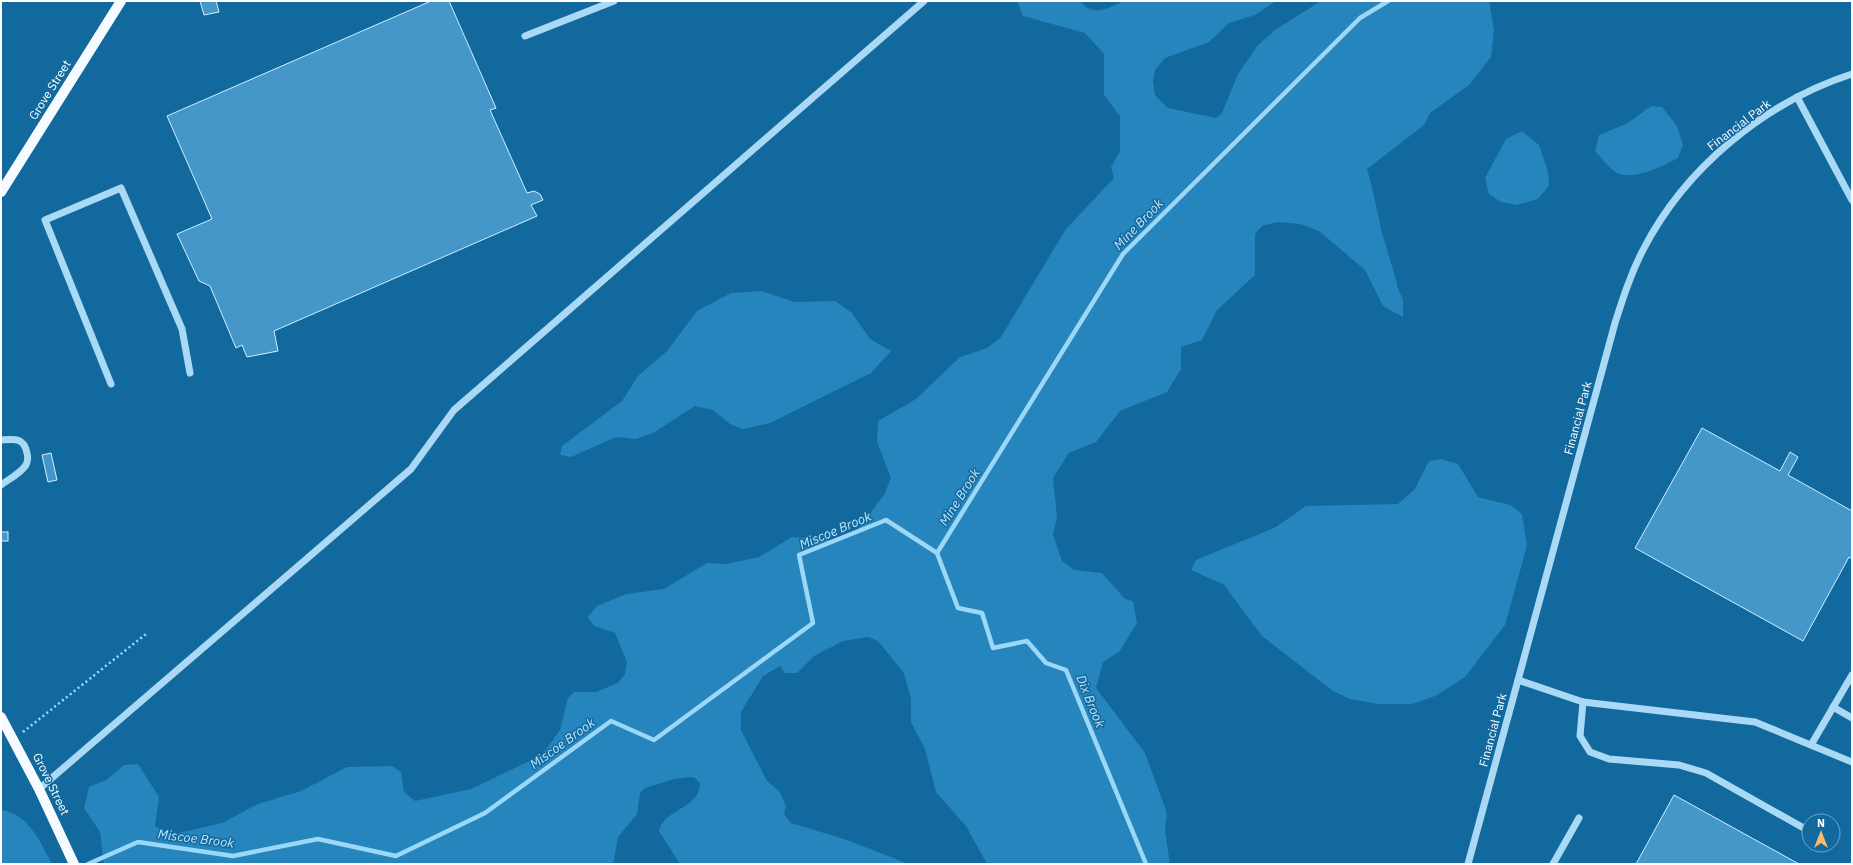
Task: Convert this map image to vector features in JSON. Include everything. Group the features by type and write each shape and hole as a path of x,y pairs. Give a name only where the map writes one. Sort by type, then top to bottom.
{"main road":[{"name":"Grove Street","path":"1,192 121,1"},
{"name":"Grove Street","path":"1,718 40,789 74,864"}],"lane":[{"path":"525,36 614,1"},
{"path":"40,789 411,469 454,410 924,1"},
{"name":"Financial Park","path":"1468,864 1615,323 1635,267 1656,226 1685,187 1701,169 1720,152 1756,123 1797,97 1852,74"},
{"path":"1797,97 1852,200"},
{"path":"111,384 45,220 121,188 182,330 190,373"},
{"path":"1,440 16,438 21,440 25,446 28,459 26,465 17,474 1,485"},
{"path":"1811,745 1852,675"},
{"path":"1518,680 1583,702 1755,722 1852,762"},
{"path":"1583,702 1580,736 1590,752 1610,759 1679,765 1706,773 1801,826"},
{"path":"1833,707 1852,718"},
{"path":"1554,864 1579,818"}],"path":[{"path":"14,740 146,634"}],"shaded area":[{"path":"1017,1 1080,1 1090,9 1101,10 1124,1 1276,1 1255,15 1229,23 1209,42 1165,58 1155,70 1153,81 1155,95 1168,108 1216,118 1222,113 1238,74 1258,45 1275,30 1321,1 1489,1 1494,30 1491,57 1469,85 1430,113 1424,125 1367,169 1382,233 1397,286 1403,300 1403,317 1383,306 1365,270 1319,231 1300,224 1277,222 1262,226 1255,234 1255,275 1217,310 1202,340 1181,347 1181,369 1167,392 1120,411 1096,442 1069,453 1053,478 1057,517 1053,534 1062,561 1074,570 1102,573 1125,599 1133,601 1137,623 1119,652 1103,662 1096,688 1145,753 1167,813 1165,831 1170,864 987,864 966,826 936,792 925,749 911,722 911,699 904,673 878,641 868,637 843,641 814,656 797,673 785,673 780,666 763,676 741,712 741,730 767,781 780,792 786,806 784,814 791,823 844,839 909,864 680,864 659,831 667,818 688,804 698,792 700,783 695,778 691,777 674,779 645,788 640,793 637,814 618,837 613,864 104,864 100,832 84,808 89,787 106,780 124,765 138,764 159,797 155,826 170,835 222,823 258,804 301,791 347,767 392,766 401,772 404,792 415,801 471,789 542,755 560,730 568,698 574,692 596,692 618,683 625,674 627,662 615,633 594,626 588,617 597,606 626,594 664,589 707,563 727,564 759,557 792,537 834,540 858,529 884,495 891,478 877,442 878,421 916,399 960,357 987,348 1001,337 1066,229 1114,178 1111,167 1120,151 1120,116 1104,95 1104,54 1085,33 1023,16"},
{"path":"1651,106 1662,107 1677,126 1683,145 1678,158 1655,169 1637,174 1621,174 1614,171 1595,151 1599,135 1628,123"},
{"path":"1522,131 1539,145 1548,172 1549,186 1538,199 1517,205 1501,202 1489,194 1485,178 1506,139"},
{"path":"761,291 795,302 835,301 852,313 870,339 891,351 871,373 770,423 743,429 730,424 713,410 695,406 653,433 636,439 616,437 571,457 560,455 562,446 622,401 638,376 667,351 697,311 731,293"},
{"path":"1441,459 1458,464 1478,497 1510,505 1522,514 1527,546 1505,625 1465,677 1435,696 1412,704 1379,704 1350,699 1333,691 1262,636 1224,585 1191,570 1196,560 1276,527 1306,506 1398,504 1415,489 1429,461"},
{"path":"1,810 10,812 26,823 38,838 52,864 1,864"}],"building":[{"path":"200,1 216,1 219,12 204,15"},
{"path":"431,1 449,1 496,108 490,110 527,193 534,191 540,194 543,200 531,205 537,216 274,331 278,351 247,357 242,345 236,348 210,286 199,281 177,234 212,219 167,116"},
{"path":"1702,428 1780,471 1790,452 1798,457 1788,475 1852,511 1852,559 1849,557 1803,641 1635,548"},
{"path":"51,453 57,480 48,482 42,455"},
{"path":"1,532 8,532 8,541 1,541"},
{"path":"1674,795 1799,864 1636,864"}],"waterway":[{"name":"Mine Brook","path":"937,553 1123,254 1360,18 1388,1"},
{"name":"Miscoe Brook","path":"88,864 138,842 233,856 318,839 396,856 485,813 611,721 654,740 813,623 799,555 886,520 937,553"},
{"name":"Dix Brook","path":"937,553 958,608 982,613 993,648 1027,641 1046,663 1066,670 1146,864"}]}
